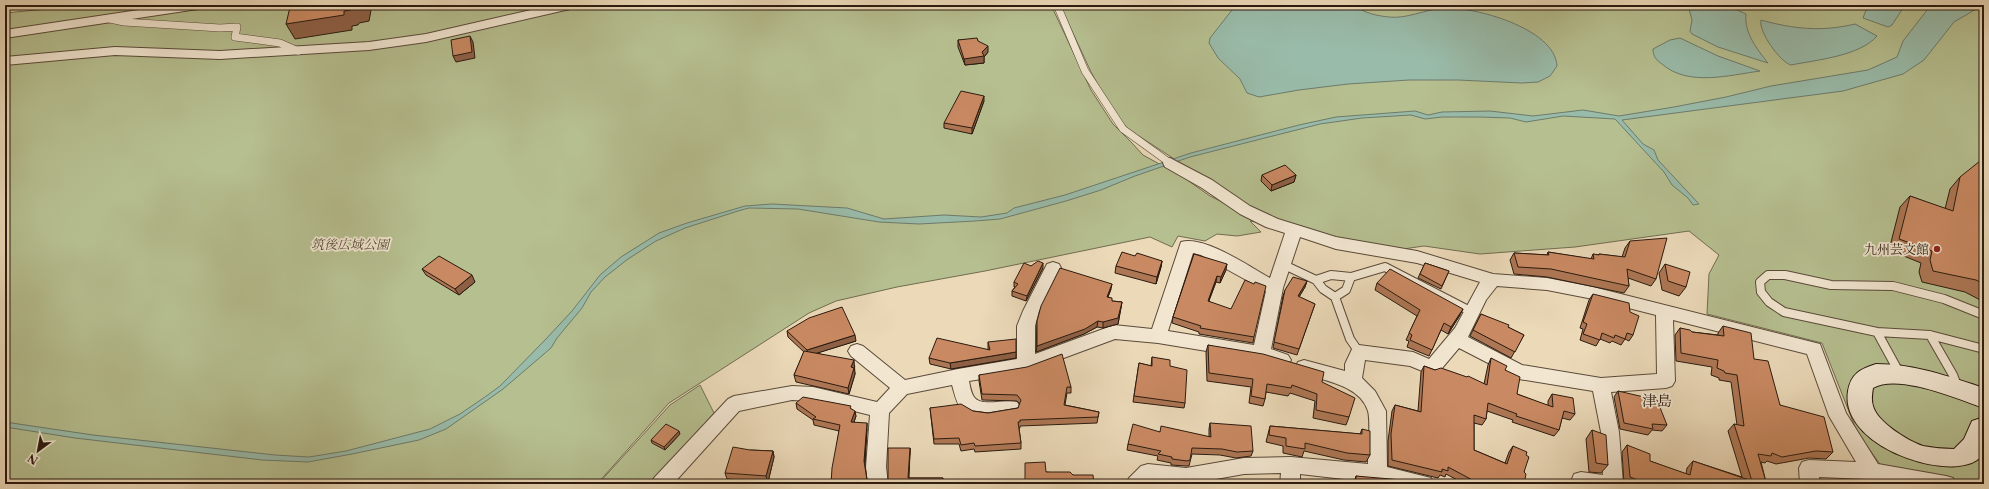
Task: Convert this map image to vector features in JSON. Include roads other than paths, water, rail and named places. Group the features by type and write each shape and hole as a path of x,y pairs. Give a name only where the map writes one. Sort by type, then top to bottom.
{"street":[{"path":"5,34 198,5"},
{"path":"5,61 115,51 220,55 369,46 426,38 570,5"},
{"path":"1170,163 1207,184 1245,210 1272,223 1336,243 1417,257 1493,280 1547,284 1585,291 1814,349 1838,416 1877,477"},
{"path":"1261,353 1275,288 1294,230"},
{"path":"1158,336 1187,246 1205,250 1275,288"},
{"path":"1026,365 1026,326 1031,311 1053,268"},
{"path":"1353,382 1354,364 1359,352 1413,359 1432,368 1457,339 1481,295 1493,280"},
{"path":"1457,339 1519,372 1601,385 1666,381 1664,312"},
{"path":"878,484 876,467 880,410 902,388 958,376 1026,365 1114,332 1158,336 1261,353 1353,382 1369,396 1377,411 1377,473"},
{"path":"857,351 902,388"},
{"path":"1984,398 1958,388 1930,380 1900,374 1876,374 1862,382 1858,398 1863,414 1877,431 1907,451 1937,460 1958,460 1973,448 1981,429 1984,428"},
{"path":"958,376 966,402 980,410 1011,407"},
{"path":"1601,385 1610,432 1613,484"},
{"path":"661,484 734,404 792,393 813,394 880,410"},
{"path":"1290,465 1290,484"},
{"path":"1136,484 1148,472 1186,476 1244,466 1290,465 1377,473 1424,484"},
{"path":"1810,484 1809,468 1946,484"},
{"path":"1580,484 1581,480 1606,484"}],"lane":[{"path":"1057,5 1085,71 1123,129 1170,163"},
{"path":"109,19 124,22 220,28 237,27 235,37 280,43 298,50"},
{"path":"1282,264 1316,280 1323,289 1335,297 1350,339 1359,352"},
{"path":"1316,280 1331,275 1351,277 1385,267 1472,312"},
{"path":"1984,315 1918,291 1893,286 1831,285 1779,275 1768,275 1760,282 1760,292 1769,302 1784,312 1878,332 1930,335 1984,349"},
{"path":"1335,297 1346,290 1351,277"},
{"path":"1878,332 1900,374"},
{"path":"1930,335 1953,375 1958,388"}],"place":[{"name":"九州芸文館","path":"1937,249"}],"district":[{"name":"津島","path":"1657,401"}],"park label":[{"name":"筑後広域公園","path":"350,244"}]}
